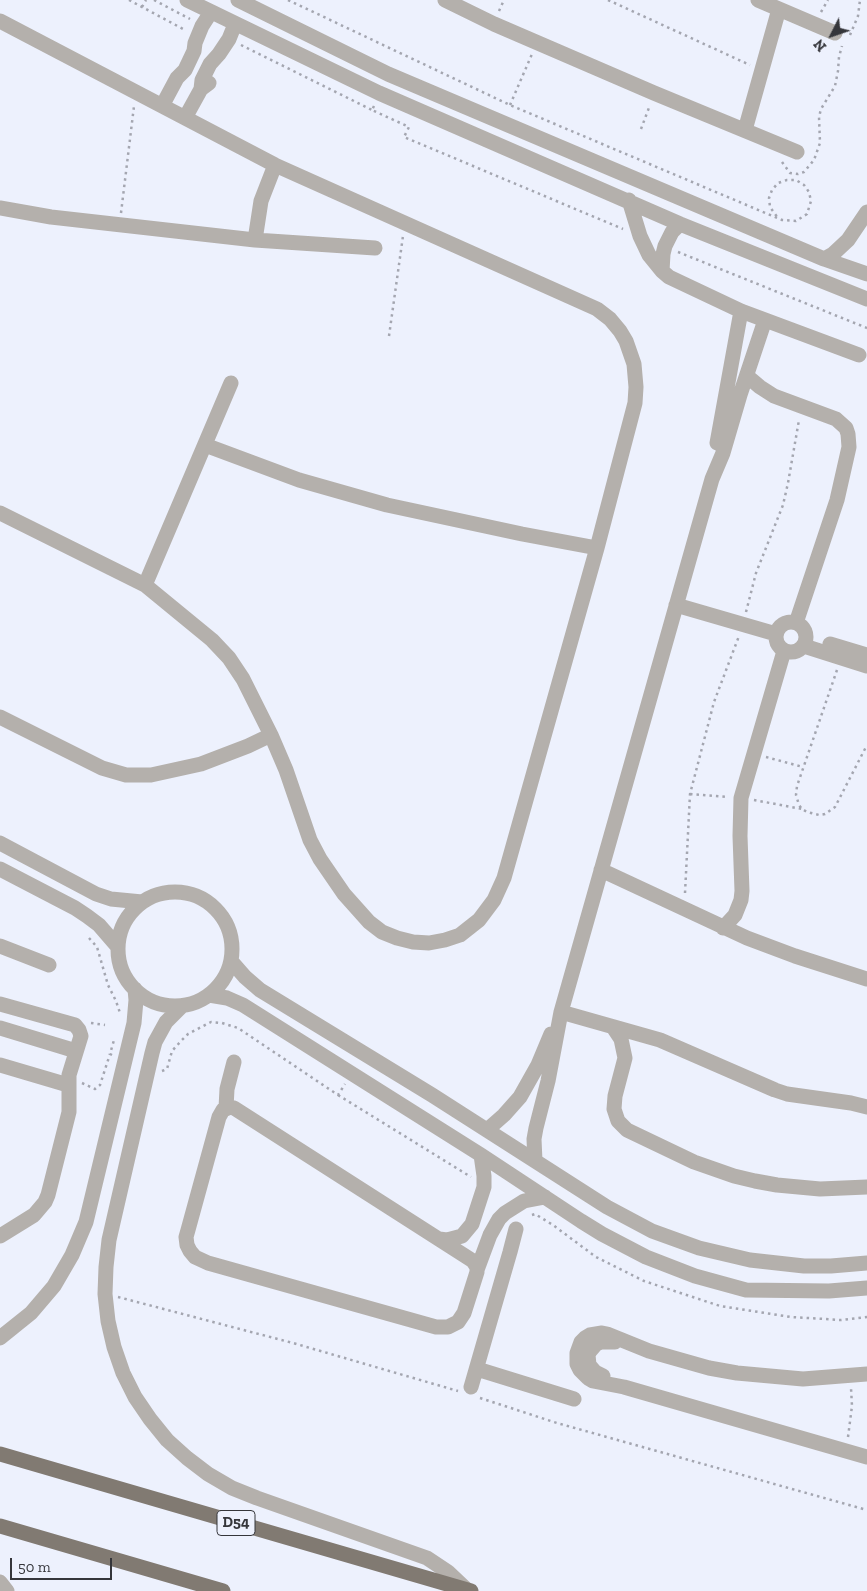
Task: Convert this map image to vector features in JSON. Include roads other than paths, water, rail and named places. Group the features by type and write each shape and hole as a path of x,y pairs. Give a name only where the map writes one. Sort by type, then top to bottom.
{"main road":[{"name":"D54","path":"0,1454 469,1590"},
{"path":"0,1526 223,1591"}],"street":[{"path":"187,0 379,93 680,224 867,299"},
{"path":"238,0 388,74 824,259 867,274"},
{"path":"445,0 654,93 797,152"},
{"path":"758,0 842,39"},
{"path":"745,130 779,9"},
{"path":"162,106 177,78 178,63 199,35 211,12"},
{"path":"0,21 274,165 597,309 610,319 620,332 631,352 636,375 635,403 597,548 500,889 483,915 470,928 460,935 445,940 429,943 397,938 382,932 358,911 332,877 310,840 286,770 243,679 229,658 212,640 145,586 0,513"},
{"path":"185,118 201,90 214,74 220,54 235,24"},
{"path":"255,240 261,201 274,165"},
{"path":"628,200 640,236 649,255 669,277 741,311 859,356"},
{"path":"0,208 51,217 255,240 375,248"},
{"path":"824,259 833,254 848,240 867,212"},
{"path":"662,271 665,246 672,232 680,224"},
{"path":"712,479 715,452 741,311"},
{"path":"535,1161 535,1134 561,1012 712,479 723,453 765,320"},
{"path":"747,376 766,392 836,419 842,423 848,434 849,441 832,518 796,623"},
{"path":"145,586 232,383"},
{"path":"205,445 299,480 387,505 597,548"},
{"path":"676,604 776,634"},
{"path":"791,622 796,623 803,628 805,641 800,650 795,652 784,651 777,644 776,634 781,625 791,622"},
{"path":"805,641 867,655"},
{"path":"805,641 841,658 867,666"},
{"path":"723,928 735,915 742,900 740,808 784,651"},
{"path":"0,717 102,768 126,775 151,775 200,764 271,735"},
{"path":"0,844 96,894 126,902 142,902"},
{"path":"0,869 88,916 99,925 118,947"},
{"path":"601,870 723,928 770,948 867,978"},
{"path":"177,891 201,898 212,904 220,914 227,924 233,949 231,961 223,980 209,995 201,1000 182,1006 172,1006 156,1003 143,996 128,980 122,970 118,947 122,926 127,917 142,902 164,892 177,891"},
{"path":"0,946 49,965"},
{"path":"231,961 244,977 260,990 432,1095 629,1220 699,1248 750,1260 777,1264 831,1266 867,1263"},
{"path":"0,1338 31,1313 54,1286 72,1255 86,1222 134,1023 135,989"},
{"path":"209,995 227,998 244,1005 481,1155 595,1230 624,1246 670,1267 720,1284 746,1290 829,1291 867,1288"},
{"path":"0,1004 75,1025 81,1036 71,1066 68,1086 68,1112 48,1195 45,1202 34,1215 0,1236"},
{"path":"182,1006 160,1032 152,1052 109,1240 105,1294 108,1321 114,1347 127,1381 135,1397 167,1440 208,1474 232,1488 257,1498 427,1558 448,1572 469,1590"},
{"path":"561,1012 613,1028 645,1035 787,1094 867,1106"},
{"path":"486,1130 504,1115 520,1096 538,1064 561,1012"},
{"path":"0,1028 76,1051"},
{"path":"613,1028 621,1038 625,1058 615,1096 614,1109 618,1121 627,1130 694,1162 756,1182 820,1189 867,1187"},
{"path":"226,1108 227,1089 234,1062"},
{"path":"0,1065 68,1086"},
{"path":"477,1270 476,1265 471,1260 440,1239 234,1108 226,1108 220,1113 186,1237 190,1252 201,1261 442,1328 454,1325 462,1318 477,1270 494,1227 505,1213 524,1202 545,1197"},
{"path":"440,1239 447,1240 462,1236 472,1224 484,1187 481,1155"},
{"path":"469,1392 516,1229"},
{"path":"462,1236 474,1247 486,1247 510,1252"},
{"path":"867,1374 803,1379 737,1373 679,1360 624,1342 607,1334 596,1333 581,1342 576,1359 580,1370 593,1380 624,1387 867,1457"},
{"path":"477,1369 574,1398"},
{"path":"0,1582 8,1591"}]}
